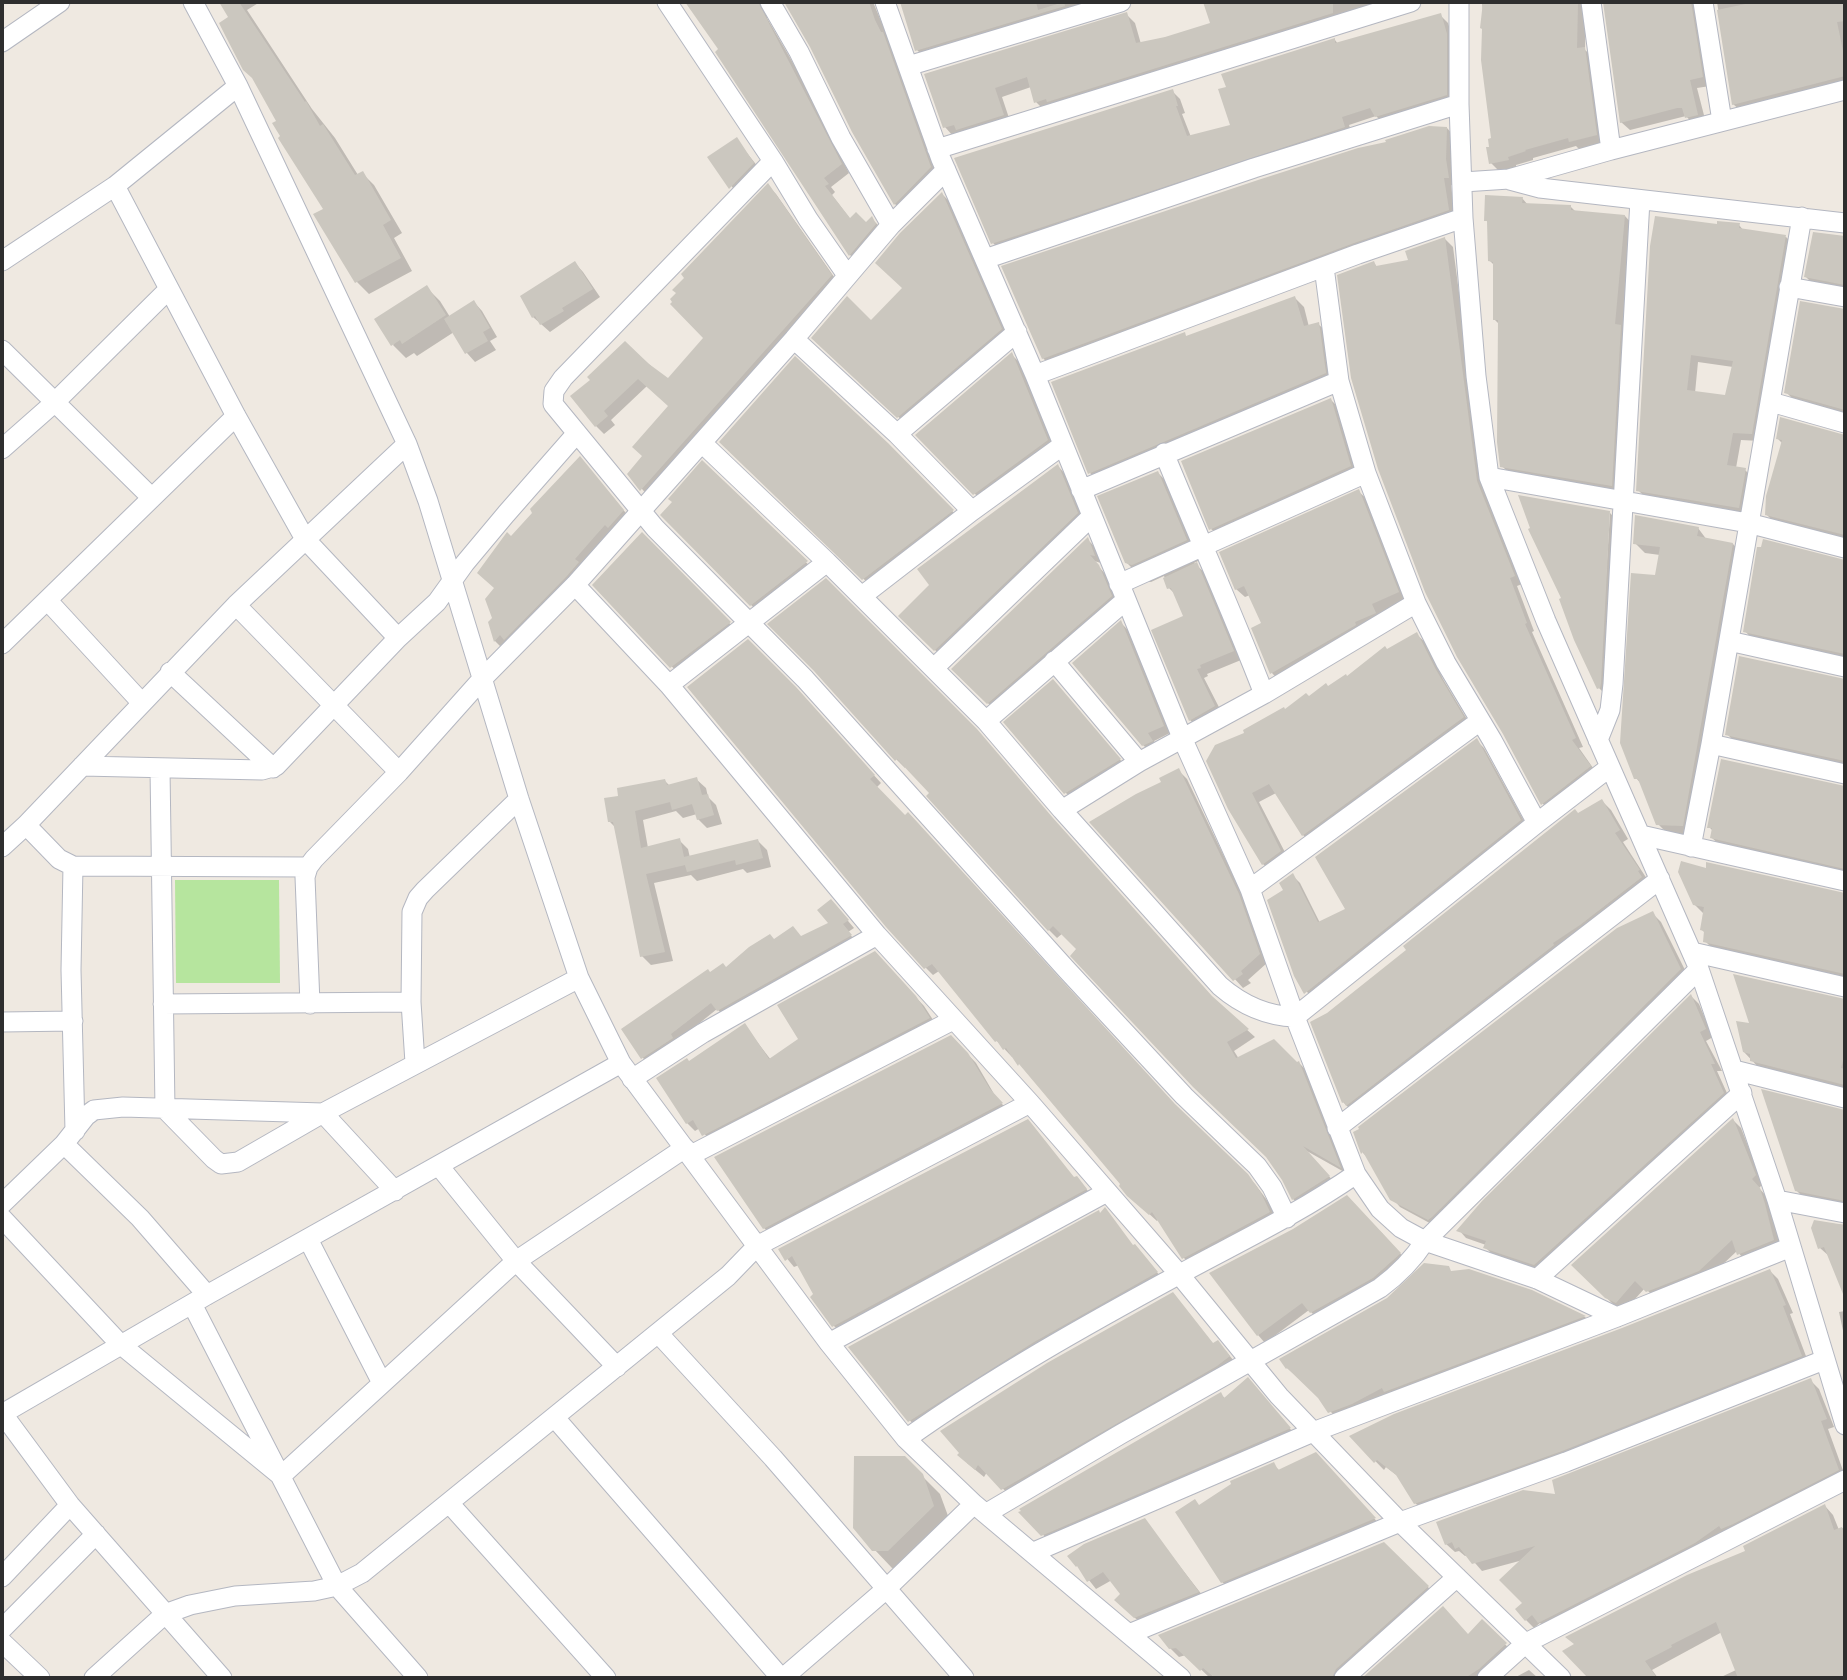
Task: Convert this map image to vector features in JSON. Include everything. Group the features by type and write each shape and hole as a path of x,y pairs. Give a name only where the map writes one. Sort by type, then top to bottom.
{"street":[{"path":"2,42 60,2"},
{"path":"193,2 238,86 407,444 429,501 519,799 579,978 627,1071 828,1343 906,1439 980,1508 1181,1678"},
{"path":"667,2 847,275"},
{"path":"770,2 799,52 841,138 891,225"},
{"path":"885,2 937,149 1035,375 1183,740 1250,889 1295,1017 1356,1174 1380,1209 1401,1228 1425,1241 1537,1279 1617,1317"},
{"path":"908,66 1121,2"},
{"path":"937,149 1411,2"},
{"path":"1459,2 1463,218 1476,376 1489,477 1546,621 1695,960 1777,1200 1824,1360 1839,1385 1845,1425"},
{"path":"1591,2 1611,150"},
{"path":"1704,2 1722,121"},
{"path":"2,261 115,186 238,86"},
{"path":"1463,182 1509,179 1845,90"},
{"path":"985,259 1254,168 1459,104"},
{"path":"773,161 659,276 558,384 553,404 664,536 865,744 1056,958 1175,1086 1257,1166 1272,1187 1287,1218"},
{"path":"310,1004 305,877 308,867 399,772 482,679 575,585 794,339 891,225 946,170"},
{"path":"1509,179 1540,188 1845,223"},
{"path":"115,186 236,416 305,539 398,638"},
{"path":"1598,740 1610,710 1613,684 1640,200"},
{"path":"1691,847 1712,744 1802,217"},
{"path":"1035,375 1463,218"},
{"path":"1324,267 1339,381 1366,473 1416,603 1446,663 1537,823"},
{"path":"1789,287 1845,297"},
{"path":"2,449 54,403 169,289"},
{"path":"897,434 1017,332"},
{"path":"794,339 897,434 972,511"},
{"path":"2,350 151,497"},
{"path":"1081,489 1339,381"},
{"path":"1772,402 1845,423"},
{"path":"2,644 236,416"},
{"path":"82,766 160,769 273,768 398,638 437,602 465,563 577,433"},
{"path":"702,443 862,596 986,721 1220,986 1234,999 1265,1013 1295,1017 1610,767"},
{"path":"2,847 236,604 407,444"},
{"path":"862,596 1063,445"},
{"path":"1164,453 1265,694"},
{"path":"986,721 1054,661 1122,592 1203,548 1366,473"},
{"path":"1489,477 1748,523 1845,548"},
{"path":"934,668 1091,517"},
{"path":"669,685 827,562"},
{"path":"575,585 669,685 877,935 1030,1103 1179,1274 1249,1362 1399,1521 1561,1678"},
{"path":"48,601 141,702"},
{"path":"1062,810 1139,762 1265,694 1416,603"},
{"path":"236,604 399,772"},
{"path":"1729,641 1845,667"},
{"path":"1054,661 1139,762"},
{"path":"170,671 273,768"},
{"path":"1250,889 1480,721"},
{"path":"1712,744 1845,774"},
{"path":"160,769 165,1108 221,1164 238,1162 323,1112 579,978"},
{"path":"415,1063 411,1002 411,925 414,904 425,890 519,799"},
{"path":"26,825 59,859 73,866 308,867"},
{"path":"1641,835 1845,881"},
{"path":"73,866 70,1137 140,1218 200,1299 281,1476 337,1586 418,1678"},
{"path":"1338,1128 1660,879"},
{"path":"222,1678 70,1505 2,1414 120,1344 439,1166 702,1033 877,935"},
{"path":"1695,960 1845,987"},
{"path":"555,1419 782,1678 980,1508 1249,1362 1380,1288 1399,1274 1425,1241 1695,960"},
{"path":"163,1004 411,1002"},
{"path":"281,1476 516,1261 688,1151 953,1020"},
{"path":"2,1022 73,1021"},
{"path":"1734,1070 1845,1098"},
{"path":"1537,1279 1742,1093"},
{"path":"94,1678 164,1614 190,1605 235,1596 314,1591 337,1586 362,1573 728,1276 757,1246 1030,1103"},
{"path":"2,1204 70,1137 86,1116 94,1110 124,1107 323,1112 394,1191"},
{"path":"439,1166 516,1261 617,1367"},
{"path":"906,1439 982,1386 1179,1274 1287,1218 1356,1174"},
{"path":"828,1343 1107,1192"},
{"path":"1777,1200 1845,1213"},
{"path":"2,1218 120,1344 281,1476"},
{"path":"308,1239 382,1383"},
{"path":"1034,1552 1313,1432 1617,1317 1791,1247"},
{"path":"658,1333 773,1458 964,1678"},
{"path":"1129,1634 1399,1521 1566,1462 1824,1360"},
{"path":"1488,1678 1526,1643 1845,1480"},
{"path":"449,1503 606,1678"},
{"path":"2,1577 70,1505"},
{"path":"2,1629 96,1534"},
{"path":"1344,1678 1457,1577"},
{"path":"2,1642 40,1678"}],"green space":[{"path":"175,880 279,880 280,983 176,983"}],"building":[{"path":"219,2 239,2 355,175 363,171 391,220 383,225 401,258 355,283 313,214 323,209 278,138 280,136 272,123 276,121 252,78 243,70 219,23 228,17"},
{"path":"685,2 758,2 842,164 824,178 829,184 825,186 850,218 856,212 866,222 872,216 876,224 849,256 715,52 718,49"},
{"path":"784,2 869,2 875,20 883,32 931,167 894,205 852,132 810,47"},
{"path":"900,2 1036,2 1038,10 1064,2 1065,6 915,51"},
{"path":"1203,2 1333,2 1333,13 1047,102 1046,99 1034,103 1027,77 995,88 1004,115 956,130 954,125 943,128 924,74 1127,12 1136,43 1165,37 1210,23"},
{"path":"1483,2 1578,2 1577,48 1585,47 1597,135 1569,142 1568,138 1525,150 1508,157 1509,160 1489,164 1486,147 1489,147 1488,139 1491,138 1481,60 1480,28"},
{"path":"1603,2 1691,2 1703,77 1690,80 1698,115 1685,118 1682,108 1677,108 1620,123"},
{"path":"1755,2 1845,2 1845,21 1837,22 1845,61 1845,76 1732,105 1717,10"},
{"path":"1441,13 1447,34 1447,95 1375,117 1370,108 1342,117 1345,127 991,244 954,158 1173,89 1187,136 1230,125 1218,89 1226,87 1221,74 1335,38 1335,43"},
{"path":"1429,126 1447,127 1446,159 1449,178 1444,178 1449,210 1042,359 1001,266"},
{"path":"737,137 754,163 729,189 707,157"},
{"path":"768,183 832,275 640,491 627,474 642,456 632,447 668,406 638,379 604,411 608,416 595,427 570,396 590,380 587,377 625,341 668,378 703,338 670,304 670,299 676,293 672,290 684,278 681,274"},
{"path":"942,192 1002,329 897,418 811,338 847,296 871,320 902,288 875,263 900,233"},
{"path":"1485,195 1523,197 1522,203 1571,205 1571,210 1625,215 1615,324 1621,325 1612,486 1500,467 1497,442 1498,320 1493,320 1493,262 1488,261 1487,221 1484,221"},
{"path":"1655,216 1717,224 1717,221 1740,223 1739,228 1786,235 1752,434 1733,433 1727,465 1746,468 1739,508 1636,491 1650,246","holes":["1691,355 1733,361 1725,395 1687,390"]},
{"path":"1813,232 1845,236 1845,285 1804,277"},
{"path":"1445,237 1477,481 1515,576 1510,578 1527,623 1525,624 1576,738 1572,740 1591,766 1541,805 1457,657 1425,592 1378,469 1351,378 1337,275 1374,261 1376,266 1408,260 1405,251"},
{"path":"575,261 593,289 540,325 535,316 532,318 520,296"},
{"path":"427,285 446,315 402,344 400,340 391,346 374,319"},
{"path":"1295,296 1304,326 1319,322 1326,373 1088,474 1051,382 1185,332 1186,336"},
{"path":"474,300 490,328 483,332 488,341 465,354 444,319"},
{"path":"1800,301 1845,309 1845,410 1784,393"},
{"path":"1012,352 1048,440 973,495 915,435"},
{"path":"795,356 888,443 954,510 862,580 719,442"},
{"path":"1331,398 1351,466 1209,530 1181,461"},
{"path":"1780,417 1845,435 1845,535 1765,515 1766,496 1782,440 1776,439"},
{"path":"580,456 624,510 608,528 605,525 575,559 579,562 566,577 504,640 500,635 494,642 488,622 492,618 485,599 494,588 477,573 507,532 511,536 532,513 530,509"},
{"path":"702,460 808,561 750,606 660,515 672,502 668,499"},
{"path":"1058,464 1078,513 934,651 898,616 929,585 917,569"},
{"path":"1158,471 1187,540 1132,565 1125,563 1097,496"},
{"path":"1359,489 1399,592 1372,604 1376,613 1355,622 1356,625 1270,674 1251,628 1261,623 1244,586 1235,590 1219,552"},
{"path":"1518,495 1610,511 1600,688 1597,689 1574,640 1559,599 1561,598 1528,529 1530,528"},
{"path":"1635,515 1699,527 1697,536 1733,543 1683,826 1656,825 1620,743 1631,573 1655,575 1660,547 1633,544"},
{"path":"642,532 731,622 670,668 592,585"},
{"path":"1088,537 1095,556 1090,555 1099,565 1112,596 987,704 951,669"},
{"path":"1763,539 1845,560 1845,654 1743,632 1757,547 1761,547"},
{"path":"1197,562 1234,651 1200,665 1201,668 1197,669 1215,706 1189,721 1151,630 1183,616 1171,588 1167,589 1163,578"},
{"path":"826,578 977,729 1212,996 1249,1029 1227,1042 1236,1058 1274,1039 1299,1061 1341,1168 1303,1146 1330,1176 1292,1200 1266,1157 1193,1087 1070,956 1076,949 1053,926 1048,931 926,796 929,793 897,759 895,761 814,671 767,624"},
{"path":"1121,620 1164,726 1148,733 1153,741 1142,746 1072,663"},
{"path":"1417,632 1464,717 1302,836 1269,784 1252,793 1281,851 1262,865 1228,809 1206,761 1215,745 1244,733 1243,730 1284,707 1285,709 1306,693 1309,696 1326,683 1328,686 1346,674 1347,676 1385,646 1387,649"},
{"path":"748,639 796,687 875,775 870,779 905,815 908,812 1175,1104 1248,1174 1270,1212 1182,1259 1152,1212 1149,1215 1127,1196 1120,1184 1019,1064 1018,1066 1006,1048 1003,1050 997,1041 995,1042 932,964 924,969 886,927 687,687"},
{"path":"1739,656 1845,679 1845,761 1725,735"},
{"path":"1053,679 1121,759 1064,794 1003,722"},
{"path":"1477,738 1521,820 1304,994 1294,976 1267,900 1283,890 1279,883 1293,873 1318,922 1345,909 1315,857"},
{"path":"1721,759 1845,786 1845,869 1710,838 1712,828 1707,828"},
{"path":"1179,768 1239,894 1260,954 1241,971 1243,974 1233,981 1089,822 1161,782 1159,778"},
{"path":"697,777 702,795 708,794 714,815 697,820 692,804 672,810 670,802 635,811 641,848 680,838 684,857 758,839 763,858 736,865 735,860 687,872 685,865 646,874 665,952 640,957 613,822 608,822 604,798 618,796 617,788 665,779 667,785"},
{"path":"1602,799 1620,830 1615,833 1642,877 1553,943 1554,945 1346,1106 1342,1103 1310,1022 1327,1013 1406,950 1403,946 1575,809 1578,813"},
{"path":"1681,861 1706,868 1706,862 1845,893 1845,974 1703,942 1704,931 1700,930 1704,907 1693,905 1678,872"},
{"path":"831,899 849,920 843,924 852,935 717,1011 711,1003 671,1034 673,1038 641,1059 621,1029 708,969 710,972 723,963 726,967 749,947 770,934 774,939 793,926 801,936 828,923 817,910"},
{"path":"1653,911 1681,969 1432,1217 1428,1220 1390,1200 1363,1152 1361,1154 1353,1132 1617,928"},
{"path":"875,951 916,996 930,1018 702,1136 693,1120 686,1124 656,1078 687,1058 689,1061 745,1023 769,1059 798,1039 777,1005"},
{"path":"1733,974 1845,999 1845,1053 1841,1068 1845,1069 1845,1085 1750,1061 1750,1054 1743,1052 1736,1021 1749,1023"},
{"path":"1691,994 1706,1029 1700,1032 1715,1064 1711,1064 1724,1093 1534,1265 1483,1248 1486,1241 1456,1231 1482,1201"},
{"path":"951,1035 968,1053 990,1089 1003,1103 763,1229 714,1157"},
{"path":"1761,1089 1845,1110 1845,1201 1795,1191"},
{"path":"1733,1118 1756,1175 1752,1179 1760,1188 1774,1240 1737,1255 1732,1240 1699,1271 1646,1292 1635,1281 1616,1303 1605,1298 1571,1265"},
{"path":"1028,1119 1074,1177 1077,1176 1087,1189 832,1327 810,1297 813,1294 792,1256 785,1261 778,1249"},
{"path":"1347,1195 1401,1253 1373,1278 1310,1313 1302,1303 1257,1336 1209,1273 1293,1229"},
{"path":"1105,1207 1133,1245 1135,1244 1158,1272 1034,1342 908,1422 848,1347 1099,1210 1100,1213"},
{"path":"1814,1220 1845,1225 1845,1299 1824,1247 1818,1249 1811,1228"},
{"path":"1424,1263 1449,1266 1451,1271 1469,1269 1532,1290 1586,1316 1384,1392 1382,1388 1328,1413 1318,1398 1286,1369 1279,1359 1387,1298"},
{"path":"1770,1269 1786,1305 1783,1306 1802,1356 1562,1451 1414,1504 1396,1475 1377,1460 1374,1463 1349,1436 1394,1414"},
{"path":"1173,1292 1213,1343 1218,1340 1230,1356 1217,1366 1001,1490 978,1465 975,1470 957,1455 959,1453 940,1431 1047,1363"},
{"path":"1248,1377 1291,1428 1041,1536 1018,1512 1221,1392 1224,1398"},
{"path":"1811,1378 1827,1419 1821,1421 1839,1470 1733,1524 1721,1529 1719,1526 1695,1543 1538,1623 1532,1615 1525,1621 1515,1609 1522,1603 1499,1580 1535,1546 1472,1564 1459,1547 1455,1549 1452,1542 1445,1545 1436,1522 1523,1490 1555,1494 1552,1480"},
{"path":"1316,1452 1376,1518 1221,1583 1175,1512 1195,1499 1199,1505 1231,1484 1230,1481 1274,1462 1278,1470"},
{"path":"854,1456 905,1456 923,1474 934,1506 888,1551 872,1551 853,1528"},
{"path":"1825,1504 1834,1530 1842,1527 1845,1535 1845,1678 1738,1678 1716,1622 1645,1661 1657,1678 1588,1678 1562,1651 1574,1644 1565,1637 1687,1575 1745,1551 1743,1546"},
{"path":"1145,1518 1199,1592 1134,1618 1114,1600 1120,1594 1103,1572 1087,1582 1067,1556 1084,1544"},
{"path":"1384,1542 1429,1586 1336,1669 1332,1678 1215,1678 1203,1668 1200,1671 1176,1648 1169,1649 1158,1635"},
{"path":"1443,1606 1468,1634 1482,1619 1507,1643 1465,1678 1362,1678"}]}
